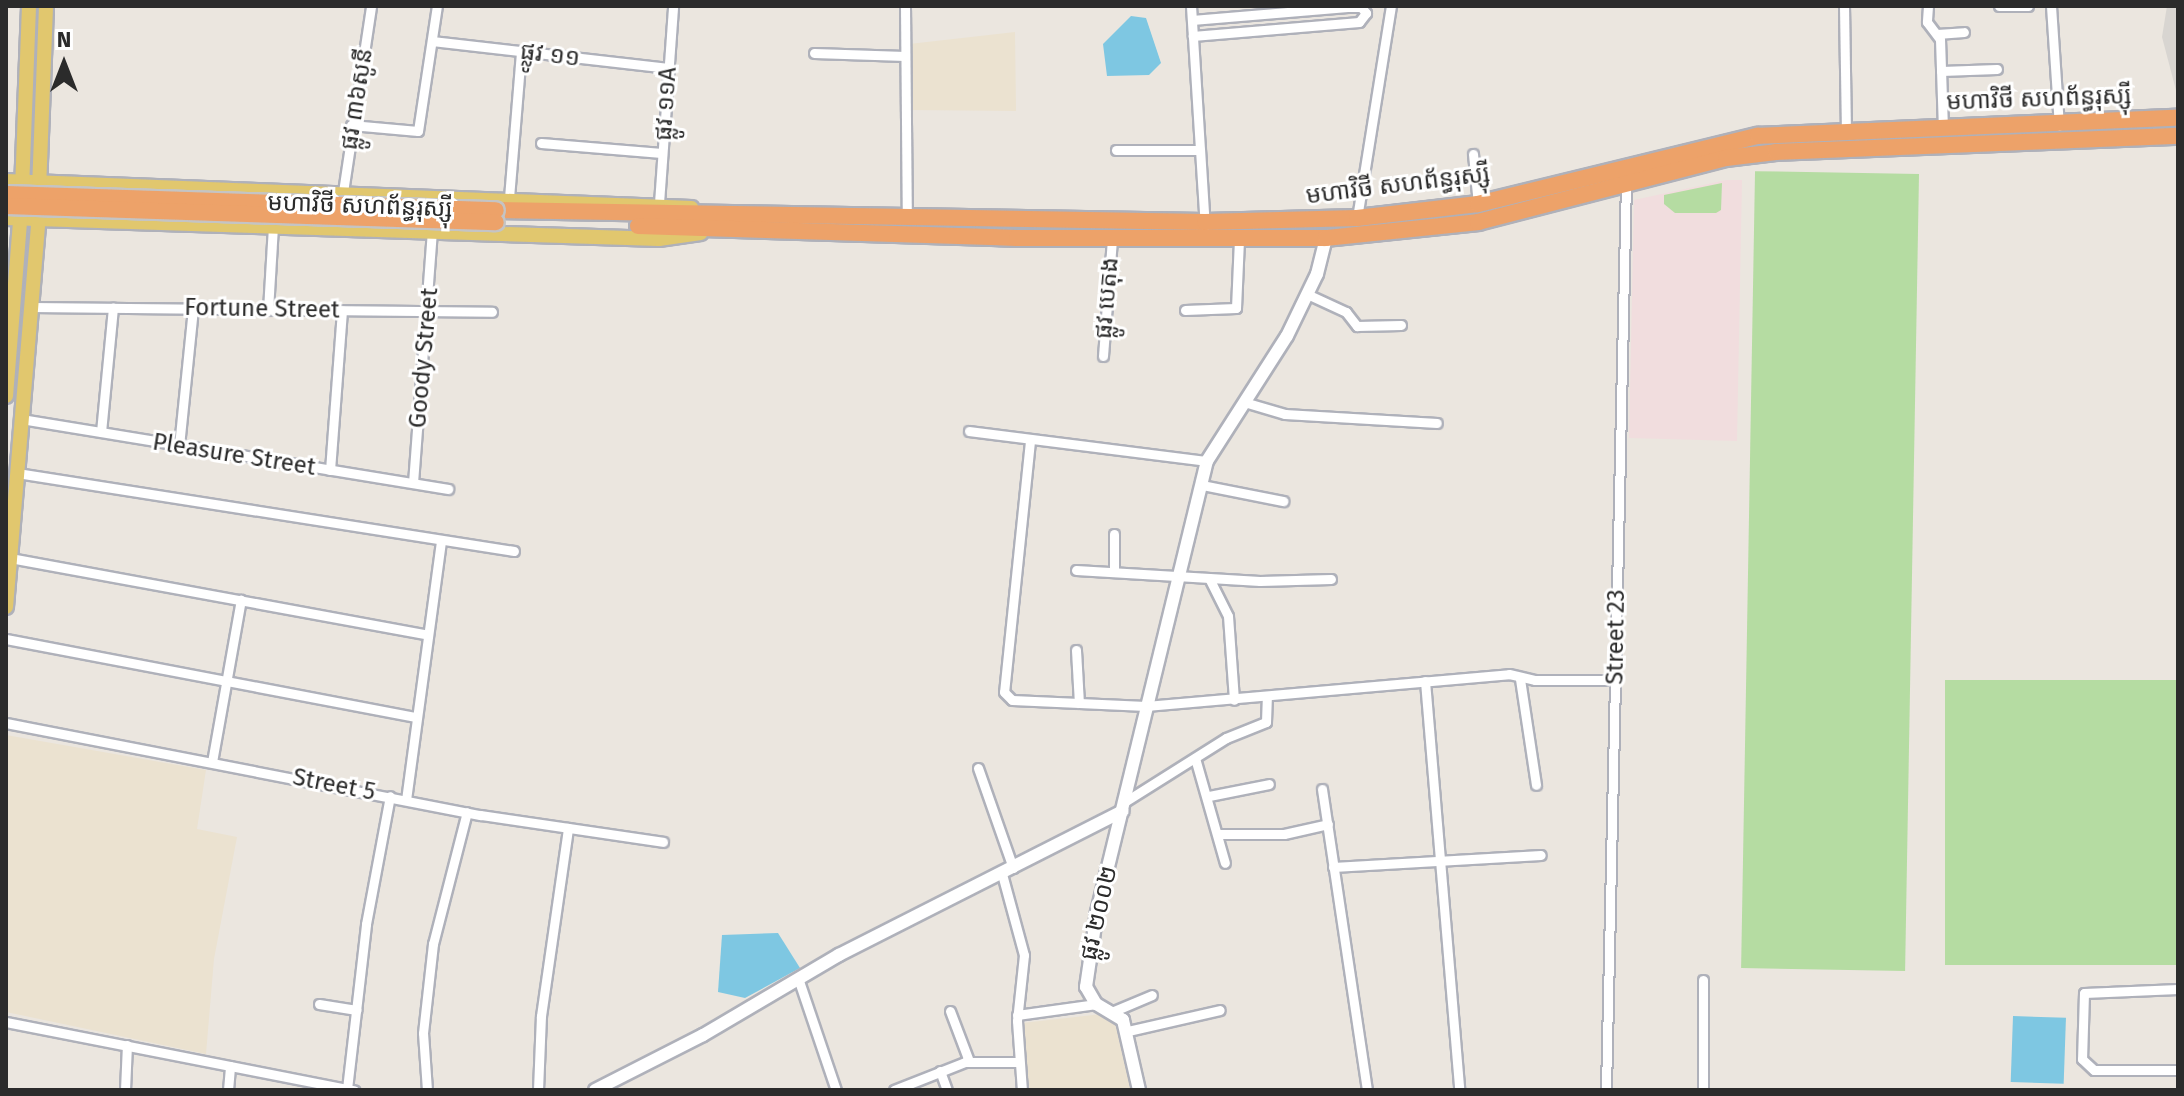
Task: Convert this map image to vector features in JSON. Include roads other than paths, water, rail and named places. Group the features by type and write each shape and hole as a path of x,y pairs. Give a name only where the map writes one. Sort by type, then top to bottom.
{"highway":[{"name":"មហាវិថី សហព័ន្ធរុស្ស៊ី","path":"496,216 657,215 711,211 1205,222 1357,218 1478,204 1722,141 1846,130 2178,118"},
{"name":"មហាវិថី សហព័ន្ធរុស្ស៊ី","path":"496,216 713,231 1112,239 1326,238 1478,222 1726,158 1847,148 2178,136"},
{"path":"6,194 496,216"},
{"path":"6,206 496,216"}],"main road":[{"path":"6,396 13,219 22,182 29,6"},
{"path":"6,607 38,219 46,6"},
{"name":"មហាវិថី សហព័ន្ធរុស្ស៊ី","path":"6,181 659,203 711,211"},
{"path":"257,226 245,206 259,190"},
{"name":"មហាវិថី សហព័ន្ធរុស្ស៊ី","path":"13,219 659,239 713,231"}],"street":[{"name":"ផ្លូវ ៣៦សូនី","path":"343,192 371,6"},
{"path":"351,125 418,131 437,6"},
{"name":"ផ្លូវ ១១A","path":"659,203 673,6"},
{"path":"905,6 907,217"},
{"path":"1191,6 1205,240"},
{"path":"1192,20 1268,10 1347,6 1361,7 1365,17 1193,36"},
{"path":"1357,218 1391,6"},
{"path":"1844,6 1847,148"},
{"path":"1928,6 1927,22 1937,34 1941,71 1939,145"},
{"path":"1999,6 2028,6"},
{"path":"2051,6 2060,140"},
{"path":"1937,34 1964,32"},
{"name":"ផ្លូវ ១១","path":"432,41 668,68"},
{"path":"509,198 521,51"},
{"path":"814,53 905,56"},
{"path":"1941,71 1997,69"},
{"path":"541,143 662,153"},
{"path":"1116,150 1200,150"},
{"path":"1473,154 1478,204"},
{"name":"Street 23","path":"1606,1090 1626,184"},
{"path":"268,310 273,227"},
{"name":"Goody Street","path":"413,483 429,311 432,232"},
{"path":"969,431 1207,461 1307,294 1326,238"},
{"name":"ផ្លូវ បេតុង","path":"1103,356 1112,239"},
{"path":"1185,310 1236,308 1239,240"},
{"path":"1307,294 1346,312 1357,326 1401,325"},
{"name":"Fortune Street","path":"31,307 492,312"},
{"path":"101,432 113,308"},
{"path":"179,446 193,309"},
{"path":"330,470 342,310"},
{"path":"1244,402 1285,414 1437,423"},
{"name":"Pleasure Street","path":"21,419 448,489"},
{"path":"1030,441 1004,692 1012,700 1146,706 1267,698 1509,674 1520,679 1615,680"},
{"name":"ផ្លូវ ២០០២","path":"1096,1004 1086,987 1086,966 1207,461"},
{"path":"17,473 441,542 514,551"},
{"path":"1202,485 1283,501"},
{"path":"1114,534 1114,572"},
{"path":"406,800 426,634 441,542"},
{"path":"10,558 426,634"},
{"path":"1076,570 1209,578 1331,579"},
{"path":"1209,578 1228,616 1234,700"},
{"path":"212,762 241,600"},
{"path":"6,639 415,717"},
{"path":"1076,650 1079,703"},
{"path":"1520,679 1536,785"},
{"path":"1425,681 1443,857 1459,1090"},
{"path":"595,1090 798,978 1008,871 1125,806 1226,738 1266,722 1267,698"},
{"name":"Street 5","path":"6,723 467,812 663,842"},
{"path":"1195,758 1220,834 1225,863"},
{"path":"978,768 1008,871 1024,955 1017,1015 1022,1090"},
{"path":"1209,796 1269,784"},
{"path":"1322,789 1367,1090"},
{"path":"6,1022 351,1089 357,1010 390,796"},
{"path":"427,1090 423,1033 433,944 467,812"},
{"path":"1220,834 1284,834 1328,824"},
{"path":"538,1090 541,1016 568,828"},
{"path":"1333,867 1443,857 1541,855"},
{"path":"798,978 836,1090"},
{"path":"1703,980 1703,1090"},
{"path":"2178,989 2084,993 2082,1059 2094,1070 2178,1070"},
{"path":"1114,1011 1152,995"},
{"path":"319,1004 357,1010"},
{"path":"1017,1015 1096,1004 1114,1011 1128,1031 1139,1090"},
{"path":"1128,1031 1220,1010"},
{"path":"950,1011 969,1061"},
{"path":"125,1090 127,1045"},
{"path":"894,1090 969,1061 1019,1062"},
{"path":"228,1090 230,1066"},
{"path":"940,1071 947,1090"}],"water":[{"path":"1131,16 1146,18 1161,63 1149,75 1107,76 1103,44"},
{"path":"778,933 800,968 745,998 718,992 722,935"},
{"path":"2013,1016 2066,1018 2064,1084 2011,1082"}]}
